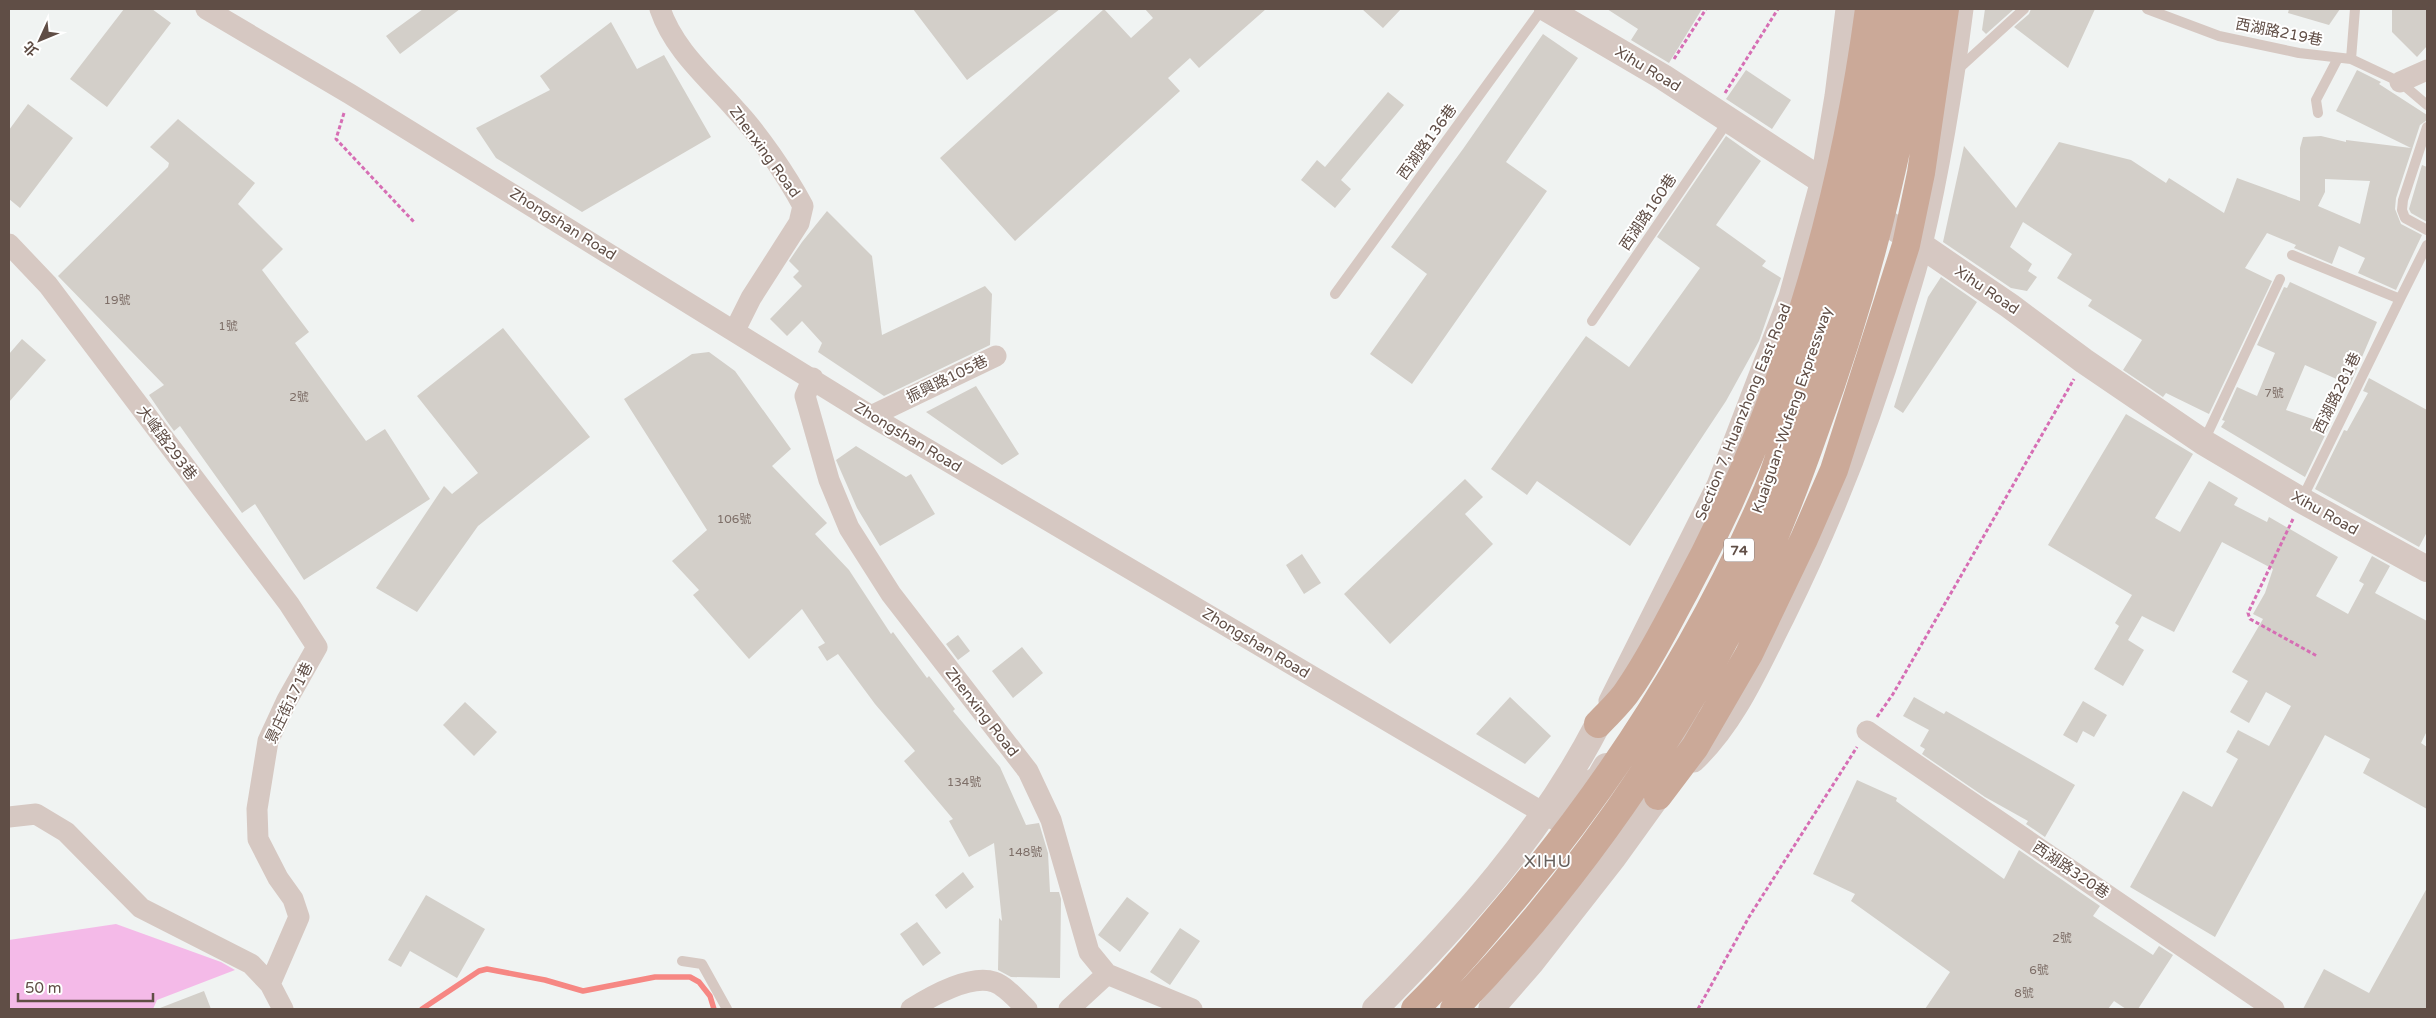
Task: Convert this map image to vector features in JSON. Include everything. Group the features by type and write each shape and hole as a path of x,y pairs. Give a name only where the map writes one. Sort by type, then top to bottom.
{"highway":[{"path":"1598,724 1628,690 1704,555 1780,378 1811,284 1852,111 1869,9"},
{"name":"Kuaiguan-Wufeng Expressway","path":"1415,1009 1447,978 1527,883 1610,775 1682,660 1739,551 1768,489 1837,280 1870,149 1881,96 1894,9"},
{"name":"Kuaiguan-Wufeng Expressway","path":"1454,1009 1529,925 1596,840 1660,746 1742,606 1790,501 1838,366 1862,284 1897,143 1917,9"},
{"path":"1658,796 1695,747 1749,654 1834,470 1906,244 1921,172 1945,9"}],"street":[{"name":"Zhongshan Road","path":"206,9 350,94 872,416 1545,814 1614,857"},
{"name":"Zhenxing Road","path":"660,9 664,20 691,63 737,110 803,206 799,223 751,298 735,330"},
{"name":"Xihu Road","path":"1548,9 1663,77 1922,246 2010,306 2084,361 2203,442 2301,500 2427,569"},
{"name":"Section 7, Huanzhong East Road","path":"1375,1009 1447,934 1500,874 1545,814 1598,724 1717,485 1789,296 1821,180 1835,96 1846,9"},
{"name":"Section 7, Huanzhong East Road","path":"1545,814 1599,778 1676,656 1762,486 1810,346 1851,200 1876,94 1888,9"},
{"path":"1658,796 1680,734 1731,651 1778,553 1846,368 1871,287 1906,137 1925,9"},
{"path":"1490,1009 1531,963 1614,857 1658,796 1711,746 1752,682 1828,526 1859,451 1886,371 1922,246 1955,72 1963,9"},
{"path":"2400,82 2427,70"},
{"name":"大峰路293巷","path":"9,244 48,285 289,604 317,647"},
{"name":"振興路105巷","path":"872,416 996,356"},
{"name":"Zhenxing Road","path":"813,378 805,396 829,480 849,528 891,594 1028,771 1051,820 1089,952 1107,974 1192,1009"},
{"name":"景庄街171巷","path":"270,984 299,917 293,899 278,878 258,839 257,809 268,742 287,700 317,647"},
{"name":"西湖路320巷","path":"1867,731 2274,1009"},
{"path":"9,817 36,814 66,832 141,908 251,964 270,984 283,1009"},
{"path":"1069,1009 1107,974"},
{"path":"911,1009 951,987 981,982 994,982 1027,1009"}],"lane":[{"name":"西湖路136巷","path":"1335,294 1542,9"},
{"path":"1955,72 2024,9"},
{"name":"西湖路219巷","path":"2147,9 2219,36 2299,53 2350,59 2400,82 2427,105"},
{"path":"2350,59 2355,9"},
{"path":"2318,113 2316,100 2338,58"},
{"name":"西湖路160巷","path":"1592,321 1721,115"},
{"path":"2427,127 2403,200 2402,210 2405,218 2427,230"},
{"name":"西湖路281巷","path":"2301,500 2427,245"},
{"path":"2292,255 2400,299"},
{"path":"2203,442 2280,279"},
{"path":"682,961 702,964 727,1009"}],"path":[{"path":"1663,77 1706,9"},
{"path":"1721,115 1778,9"},
{"path":"350,94 336,139 414,222"},
{"path":"1698,1009 1749,917 1867,731 1893,694 2084,361"},
{"path":"2301,500 2248,613 2250,619 2317,656"}],"shaded area":[{"path":"116,924 221,962 235,970 157,1000 153,1009 9,1009 9,940"}],"building":[{"path":"124,9 152,9 171,23 107,107 70,79"},
{"path":"423,9 460,9 400,54 386,36"},
{"path":"913,9 1060,9 967,80"},
{"path":"1104,9 1131,38 1153,18 1145,9 1266,9 1199,68 1190,58 1168,78 1180,91 1015,241 940,158"},
{"path":"1362,9 1401,9 1383,28"},
{"path":"1607,9 1702,9 1669,63 1631,40 1638,29"},
{"path":"1985,9 2014,9 1986,34 1982,30"},
{"path":"2031,9 2095,9 2068,68 2014,27 2029,14"},
{"path":"2289,9 2340,9 2329,25 2288,13"},
{"path":"2392,9 2427,9 2427,46 2417,57 2392,32"},
{"path":"611,22 637,69 664,55 711,137 582,212 496,158 476,128 550,90 540,76"},
{"path":"1543,34 1578,58 1506,162 1547,191 1412,384 1370,354 1427,274 1391,247 1463,149"},
{"path":"1746,70 1791,100 1772,129 1726,99"},
{"path":"2357,70 2381,82 2379,84 2427,115 2427,120 2420,125 2396,198 2395,209 2401,224 2422,235 2396,290 2358,273 2365,258 2339,246 2332,264 2294,248 2296,245 2267,233 2245,268 2272,281 2209,414 2166,393 2163,397 2123,370 2142,340 2088,306 2092,300 2057,278 2072,254 2023,222 2010,247 2032,264 2028,271 2037,277 2027,291 2011,288 1943,242 1964,146 2016,208 2059,142 2131,160 2166,183 2169,178 2224,213 2237,178 2300,201 2300,148 2303,137 2321,136 2346,142 2346,140 2411,148 2336,111","holes":["2325,179 2370,181 2360,224 2318,206 2325,192"]},
{"path":"1388,92 1404,105 1341,180 1351,189 1335,208 1301,180 1317,160 1325,167"},
{"path":"28,104 73,138 20,208 9,199 9,130"},
{"path":"178,119 255,183 238,204 283,249 262,270 309,332 295,343 366,441 385,429 430,499 304,580 255,504 242,513 180,426 174,431 166,420 149,395 164,385 58,276 168,167 169,163 150,147"},
{"path":"1726,136 1761,161 1716,225 1766,261 1762,266 1781,278 1759,341 1726,401 1630,546 1537,481 1527,495 1491,469 1586,336 1629,367 1700,268 1657,237"},
{"path":"2422,165 2427,167 2427,222 2411,213 2409,209"},
{"path":"827,211 872,256 882,335 985,286 992,294 990,345 884,396 818,352 822,343 802,321 787,336 770,319 802,286 793,277 799,271 789,261"},
{"path":"1941,277 1977,302 1903,413 1894,407 1928,297"},
{"path":"2290,282 2377,322 2350,385 2305,365 2286,410 2330,425 2305,477 2221,427 2225,421 2222,420 2237,387 2257,396 2275,353 2257,345 2284,287 2287,288"},
{"path":"503,328 590,437 478,526 417,612 376,588 444,486 452,494 478,473 417,396"},
{"path":"22,339 46,360 9,402 9,354"},
{"path":"709,352 735,371 791,449 772,466 827,523 815,534 849,570 891,634 893,632 927,678 929,676 955,709 953,711 1000,767 1026,825 1039,823 1048,853 1050,892 1059,892 1061,899 1060,978 1011,977 998,970 999,918 1002,921 994,843 969,857 949,821 953,819 904,761 915,751 875,704 838,654 827,661 818,647 825,643 802,609 749,659 693,595 699,590 672,561 707,530 624,399 692,354"},
{"path":"2369,378 2427,410 2427,532 2419,547 2315,489 2344,430 2347,431 2368,393 2363,391"},
{"path":"976,386 1019,454 1002,465 926,412"},
{"path":"2126,414 2193,454 2155,518 2180,532 2209,481 2238,498 2234,505 2267,522 2269,517 2338,557 2316,596 2348,614 2364,584 2359,581 2372,556 2390,566 2375,593 2427,621 2427,731 2421,743 2427,747 2427,809 2363,773 2370,759 2325,735 2215,937 2130,887 2183,791 2212,807 2238,759 2226,752 2238,730 2269,746 2291,706 2266,692 2249,723 2230,712 2248,681 2232,672 2263,619 2253,614 2265,593 2273,569 2222,542 2174,632 2142,616 2128,640 2144,650 2123,686 2094,669 2119,626 2115,623 2132,595 2048,545"},
{"path":"856,446 906,477 911,474 935,514 880,546 857,508 836,460"},
{"path":"1465,479 1483,497 1465,514 1493,544 1390,644 1344,594"},
{"path":"1302,554 1321,583 1304,594 1286,565"},
{"path":"958,635 970,651 958,660 946,644"},
{"path":"1022,647 1043,673 1013,698 992,671"},
{"path":"1510,697 1551,736 1525,764 1476,734"},
{"path":"1914,697 1944,714 1946,711 2075,785 2045,837 2026,824 2028,821 1985,797 1922,754 1925,749 1920,746 1929,730 1903,716"},
{"path":"2083,701 2107,715 2094,737 2083,731 2077,743 2063,735"},
{"path":"465,702 497,732 474,756 443,725"},
{"path":"1857,780 1897,798 1896,801 2004,879 2019,850 2100,906 2093,916 2153,955 2159,946 2173,955 2138,1009 2126,1009 2114,1001 2108,1009 1925,1009 1950,972 1851,901 1855,894 1813,874"},
{"path":"963,872 974,887 946,909 935,895"},
{"path":"2427,888 2427,1009 2303,1009 2324,969 2369,993"},
{"path":"426,895 485,929 457,978 410,951 401,967 388,960"},
{"path":"1127,897 1149,913 1120,952 1098,935"},
{"path":"917,922 941,953 923,966 900,934"},
{"path":"1180,928 1200,941 1170,985 1150,972"},
{"path":"204,991 211,1009 160,1009 160,1008"}],"waterway":[{"path":"422,1009 479,971 487,969 545,980 583,991 655,977 690,977 699,982 710,996 714,1009"}],"district":[{"name":"XIHU","path":"1548,861"}]}
